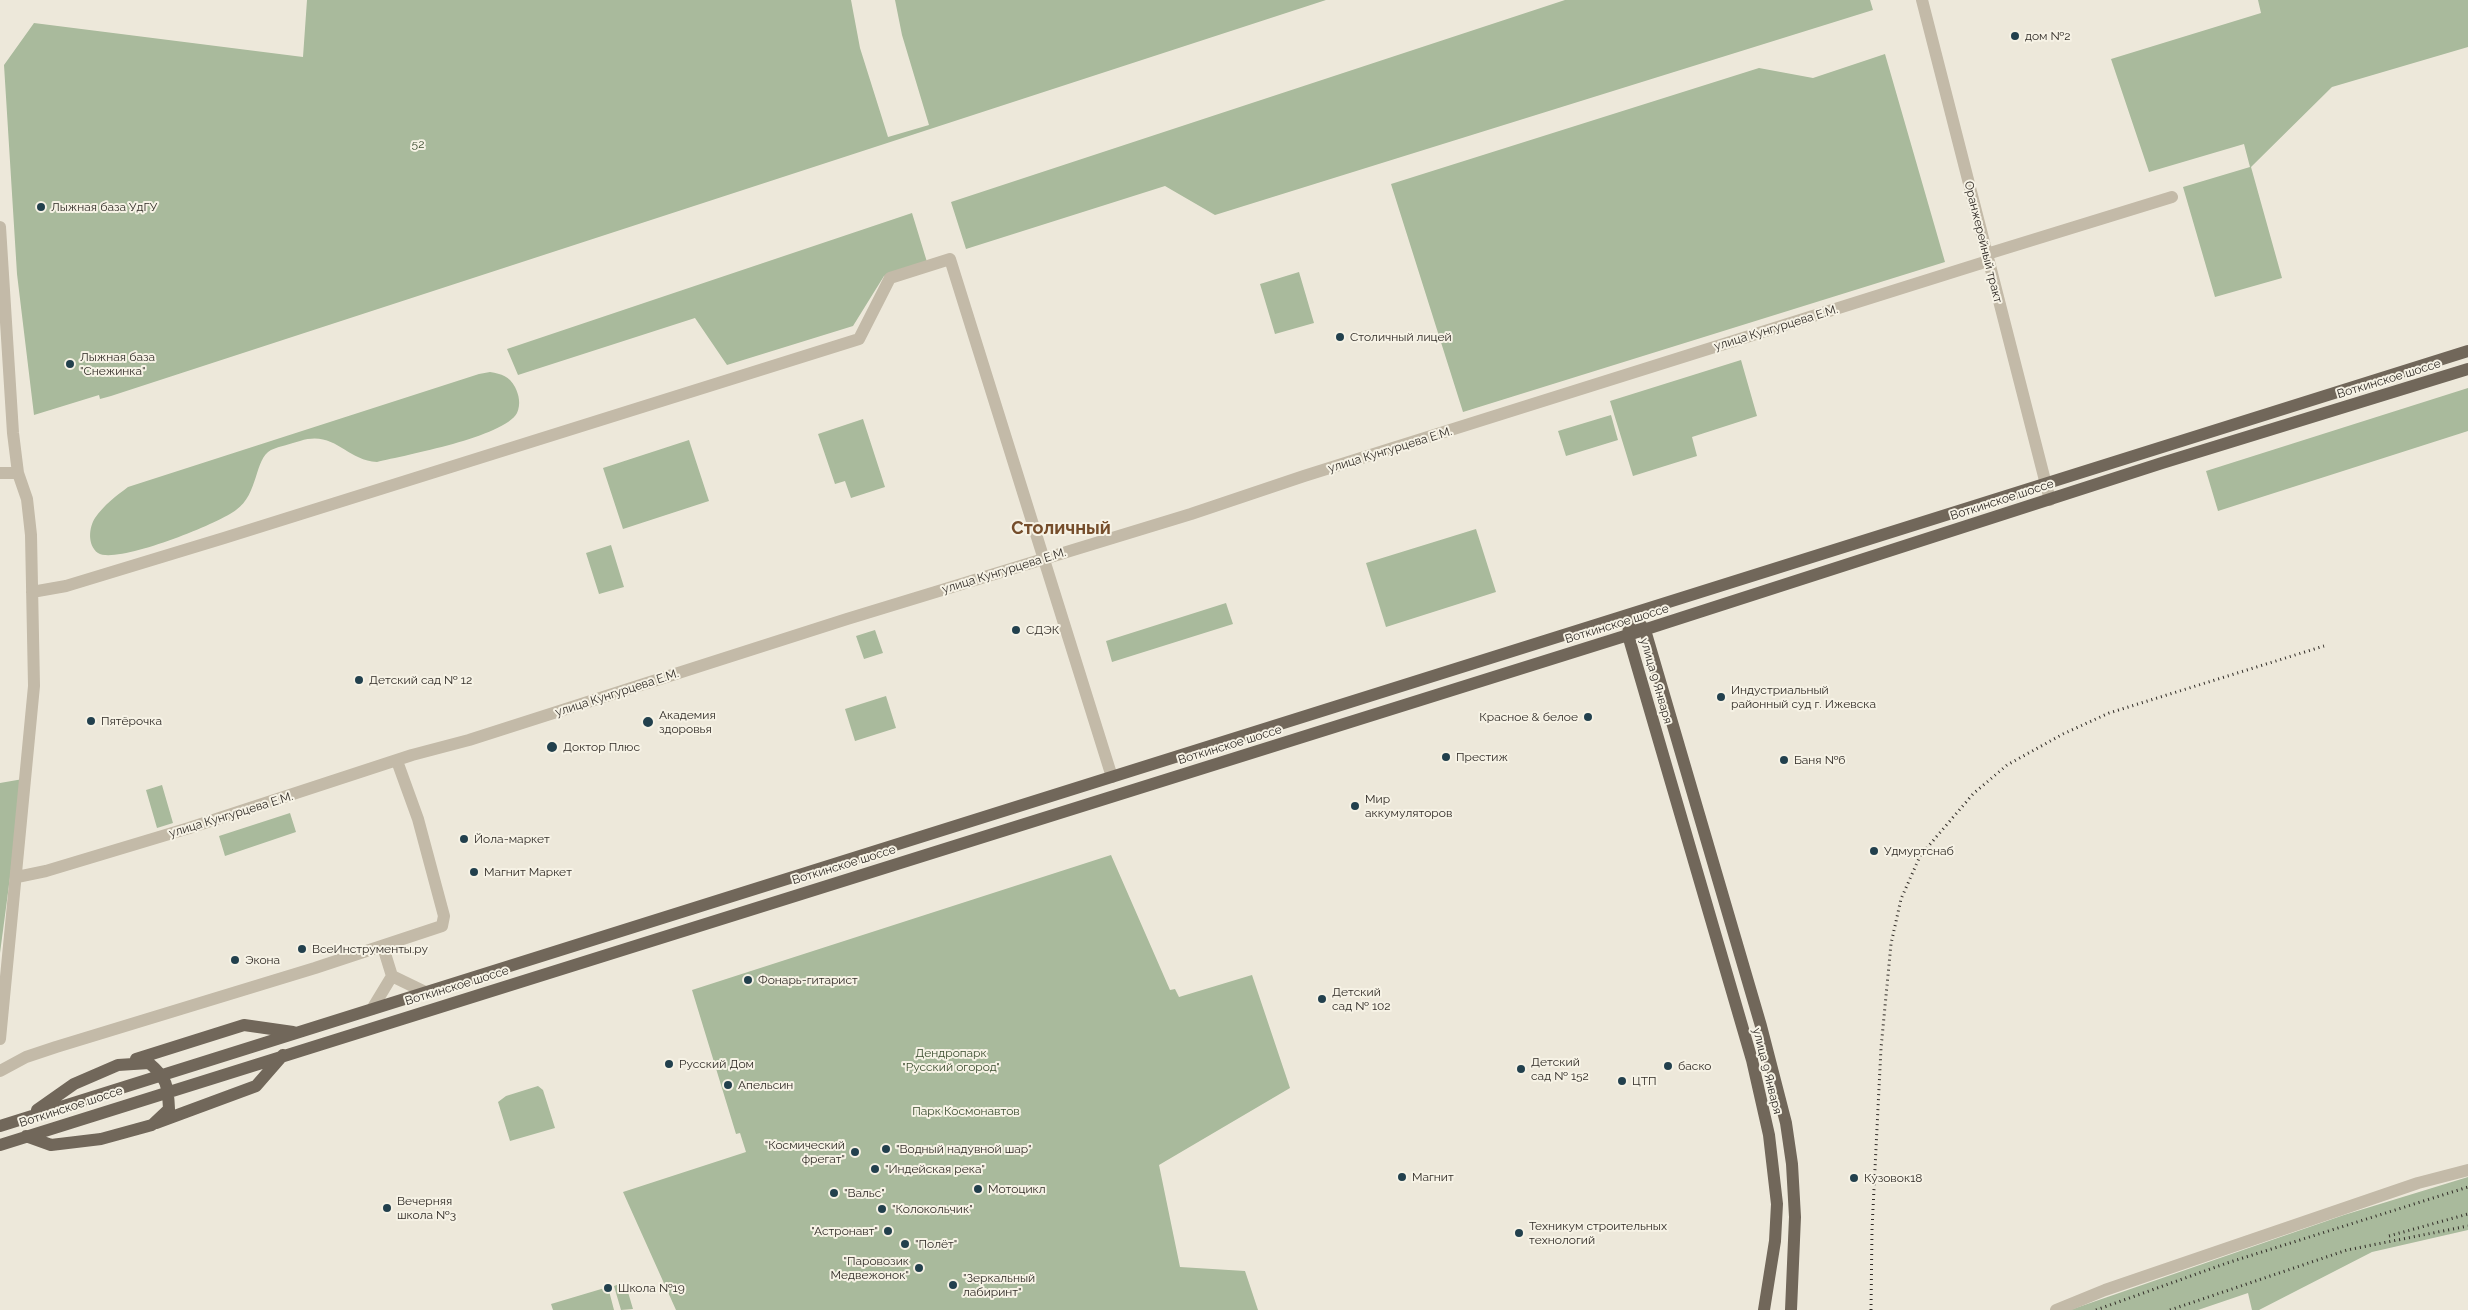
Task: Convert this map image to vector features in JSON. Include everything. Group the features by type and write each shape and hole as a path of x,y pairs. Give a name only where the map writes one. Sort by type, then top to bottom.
{"main road":[{"name":"Воткинское шоссе","path":"0,1126 2468,351"},
{"name":"Воткинское шоссе","path":"0,1145 168,1090 1644,630 2468,369"},
{"name":"улица 9 Января","path":"1632,614 1644,630 1761,1026 1786,1122 1792,1164 1795,1217 1790,1310"},
{"name":"улица 9 Января","path":"1632,614 1628,635 1743,1031 1769,1135 1777,1204 1775,1241 1764,1310"},
{"path":"27,1117 74,1084 118,1065 244,1025 298,1032"},
{"path":"1743,1031 1761,1026"},
{"path":"26,1136 51,1146 102,1139 152,1125 256,1086 284,1054"},
{"path":"118,1065 148,1063 162,1075 168,1090 169,1109 152,1125"}],"street":[{"name":"Оранжерейный тракт","path":"1922,0 2050,500"},
{"name":"улица Кунгурцева Е.М.","path":"18,877 46,871 189,828 1044,559 1987,258 2172,197"},
{"path":"0,227 18,473 27,499 32,592 34,686 18,877 0,1039"},
{"path":"32,592 66,586 233,535 859,339 890,278 950,259 1112,777"},
{"path":"0,473 18,473"},
{"path":"0,1071 26,1057 56,1047 383,947 442,926 444,916 418,819 397,761"},
{"path":"383,947 392,976 425,992"},
{"path":"372,1009 392,976"},
{"path":"2056,1310 2105,1290 2418,1183 2468,1170"}],"green space":[{"name":"52","path":"307,0 851,0 860,48 888,137 929,125 902,35 895,0 1326,0 111,396 100,399 99,395 34,415 17,274 4,65 34,23 303,57"},
{"path":"1565,0 1870,0 1873,10 1215,215 1165,186 966,249 951,202"},
{"path":"2258,0 2468,0 2468,47 2332,87 2251,167 2282,278 2215,297 2183,187 2250,167 2244,144 2149,172 2111,59 2261,13"},
{"path":"1885,54 1945,262 1463,412 1391,184 1759,68 1813,78"},
{"path":"912,213 927,262 884,276 853,326 727,365 695,318 518,375 507,349"},
{"path":"1299,272 1314,323 1275,334 1260,284"},
{"path":"1741,360 1757,416 1692,437 1697,456 1633,476 1610,401"},
{"path":"490,372 508,378 513,383 519,400 517,413 508,422 494,430 453,444 377,462 356,456 322,439 300,441 282,446 271,450 266,455 249,495 236,510 226,516 189,533 145,548 108,555 94,550 90,531 95,518 106,505 128,487"},
{"path":"2468,388 2468,431 2218,511 2206,471"},
{"path":"1611,415 1618,440 1566,456 1558,431"},
{"path":"863,419 885,487 851,498 845,481 835,484 818,434"},
{"path":"689,440 709,501 623,529 603,468"},
{"path":"1476,529 1496,592 1386,627 1366,563"},
{"path":"611,545 624,587 599,594 586,553"},
{"path":"1226,603 1233,624 1112,662 1106,641"},
{"path":"875,630 883,653 864,659 856,636"},
{"path":"886,696 896,728 855,741 845,709"},
{"path":"23,779 0,953 0,783"},
{"path":"162,785 173,823 157,828 146,790"},
{"path":"290,813 296,832 225,856 219,836"},
{"name":"Парк Космонавтов","path":"1111,855 1170,990 1175,989 1179,997 1252,975 1290,1088 1159,1165 1180,1267 1245,1271 1258,1310 676,1310 623,1192 746,1152 740,1133 736,1134 692,990"},
{"path":"538,1086 543,1090 555,1128 510,1141 498,1102 506,1096"},
{"path":"2468,1177 2468,1230 2372,1252 2259,1310 2252,1310 2248,1293 2198,1310 2070,1310 2344,1215"},
{"path":"625,1282 633,1309 621,1310 614,1286"},
{"path":"608,1287 614,1310 553,1310 551,1304"}],"railway":[{"path":"1871,1310 1872,1229 1881,1048 1891,944 1901,899 1920,856 1973,794 2007,765 2063,734 2109,713 2324,646"},
{"path":"2096,1310 2227,1263 2468,1187"},
{"path":"2389,1236 2468,1214"},
{"path":"2170,1310 2347,1250 2468,1226"}],"place":[{"name":"дом №2","path":"2015,36"},
{"name":"Лыжная база УдГУ","path":"41,207"},
{"name":"Столичный лицей","path":"1340,337"},
{"name":"Лыжная база \"Снежинка\"","path":"70,364"},
{"name":"СДЭК","path":"1016,630"},
{"name":"Детский сад № 12","path":"359,680"},
{"name":"Индустриальный районный суд г. Ижевска","path":"1721,697"},
{"name":"Красное & белое","path":"1588,717"},
{"name":"Пятёрочка","path":"91,721"},
{"name":"Академия здоровья","path":"648,722"},
{"name":"Доктор Плюс","path":"552,747"},
{"name":"Престиж","path":"1446,757"},
{"name":"Баня №6","path":"1784,760"},
{"name":"Мир аккумуляторов","path":"1355,806"},
{"name":"Йола-маркет","path":"464,839"},
{"name":"Удмуртснаб","path":"1874,851"},
{"name":"Магнит Маркет","path":"474,872"},
{"name":"ВсеИнструменты.ру","path":"302,949"},
{"name":"Экона","path":"235,960"},
{"name":"Фонарь-гитарист","path":"748,980"},
{"name":"Детский сад № 102","path":"1322,999"},
{"name":"Русский Дом","path":"669,1064"},
{"name":"баско","path":"1668,1066"},
{"name":"Детский сад № 152","path":"1521,1069"},
{"name":"ЦТП","path":"1622,1081"},
{"name":"Апельсин","path":"728,1085"},
{"name":"\"Водный надувной шар\"","path":"886,1149"},
{"name":"\"Космический фрегат\"","path":"855,1152"},
{"name":"\"Индейская река\"","path":"875,1169"},
{"name":"Магнит","path":"1402,1177"},
{"name":"Кузовок18","path":"1854,1178"},
{"name":"Мотоцикл","path":"978,1189"},
{"name":"\"Вальс\"","path":"834,1193"},
{"name":"Вечерняя школа №3","path":"387,1208"},
{"name":"\"Колокольчик\"","path":"882,1209"},
{"name":"\"Астронавт\"","path":"888,1231"},
{"name":"Техникум строительных технологий","path":"1519,1233"},
{"name":"\"Полёт\"","path":"905,1244"},
{"name":"\"Паровозик Медвежонок\"","path":"919,1268"},
{"name":"\"Зеркальный лабиринт\"","path":"953,1285"},
{"name":"Школа №19","path":"608,1288"}],"district":[{"name":"Столичный","path":"1061,529"}],"park label":[{"name":"Дендропарк \"Русский огород\"","path":"951,1060"}]}
